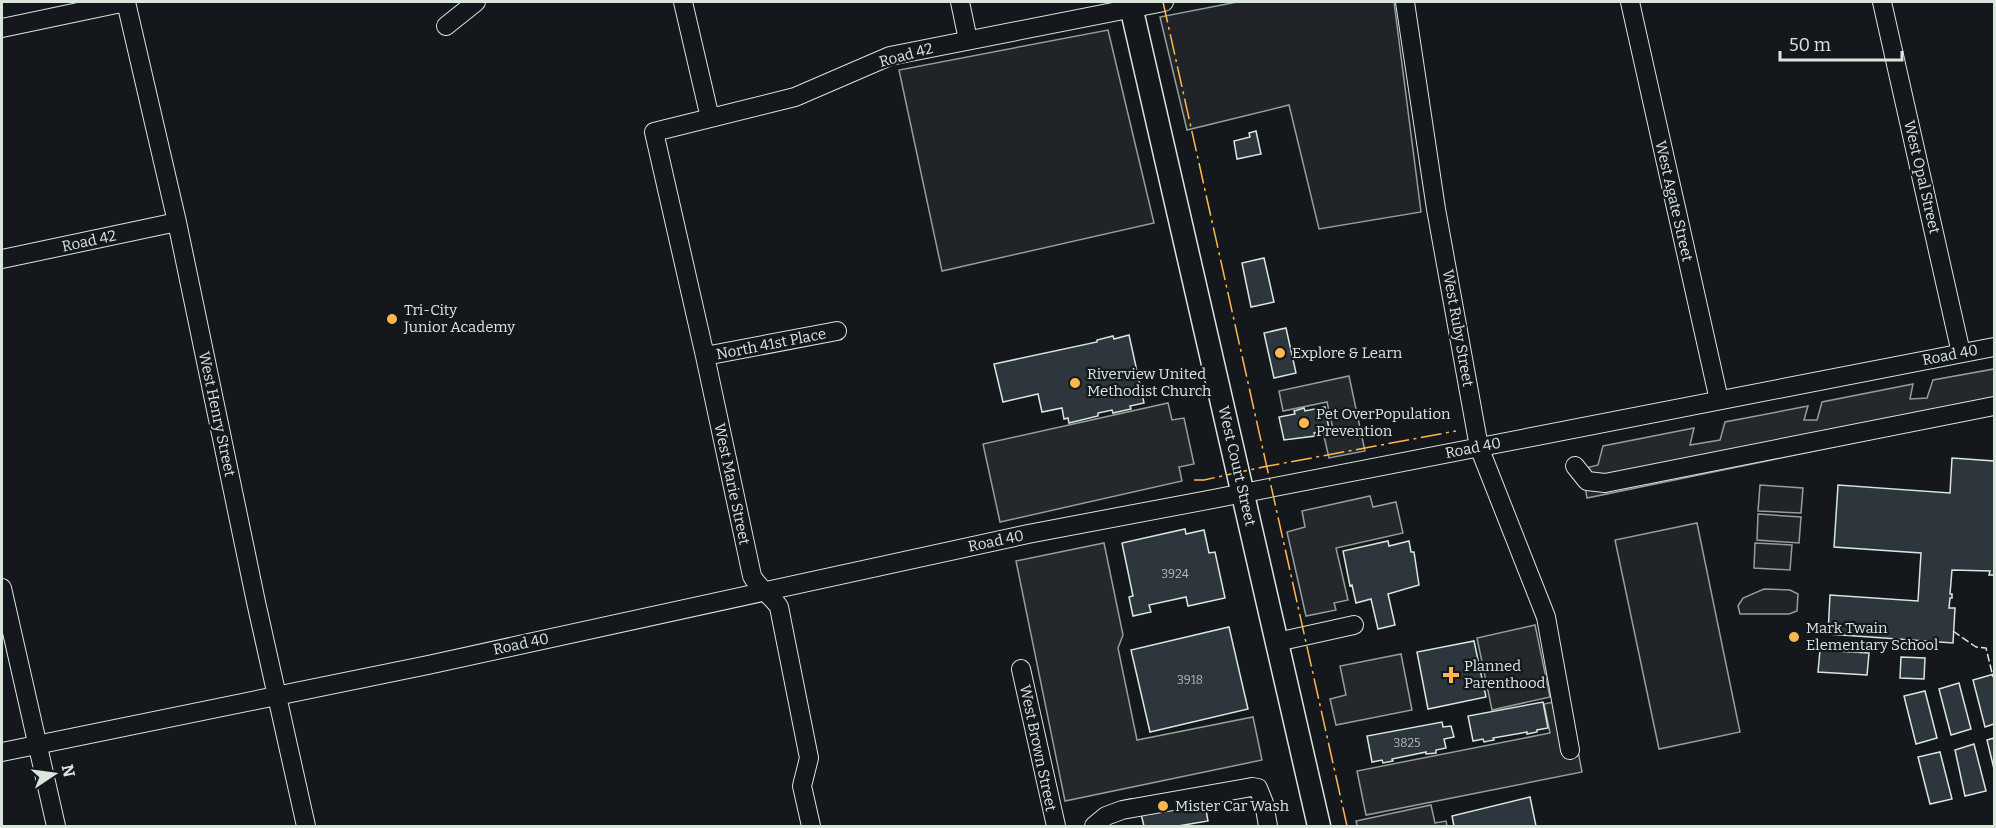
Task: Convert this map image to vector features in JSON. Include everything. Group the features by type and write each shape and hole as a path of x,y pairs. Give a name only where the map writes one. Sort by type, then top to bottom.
{"main road":[{"name":"West Court Street","path":"1130,5 1319,826"}],"street":[{"path":"2,28 126,2"},
{"name":"West Henry Street","path":"126,2 177,222 276,696 306,826"},
{"path":"446,26 476,2"},
{"path":"683,2 710,118"},
{"path":"960,2 968,40"},
{"name":"Road 42","path":"654,132 795,97 890,56 1130,5 1164,2"},
{"name":"West Ruby Street","path":"1405,2 1436,209 1479,447 1546,617 1570,750"},
{"name":"West Agate Street","path":"1630,2 1719,400"},
{"name":"West Opal Street","path":"1882,2 1961,353"},
{"name":"West Marie Street","path":"654,132 752,576 757,585 773,598 779,607 809,758 802,786 811,826"},
{"name":"Road 42","path":"2,259 177,222"},
{"name":"North 41st Place","path":"705,357 837,332"},
{"name":"Road 40","path":"2,752 276,696 1028,534 1995,347"},
{"path":"1575,466 1587,481 1605,483 1995,406"},
{"path":"2,588 56,826"},
{"path":"1277,642 1354,625"},
{"name":"West Brown Street","path":"1021,669 1056,826"},
{"path":"1094,826 1106,816 1122,810 1252,787 1258,788 1262,794 1268,826"}],"shaded area":[{"path":"1237,2 1394,2 1421,212 1319,229 1289,105 1187,130 1160,17"},
{"path":"1108,30 1154,223 942,271 899,70"},
{"path":"1994,369 1994,414 1587,498 1582,469 1598,465 1603,446 1694,428 1690,445 1720,440 1725,422 1808,406 1804,420 1817,420 1822,402 1913,384 1910,399 1927,398 1933,380"},
{"path":"1349,376 1365,451 1329,458 1323,432 1333,429 1327,402 1283,411 1279,391"},
{"path":"1168,403 1172,420 1184,418 1194,464 1179,467 1182,481 1000,522 983,444"},
{"path":"1760,485 1803,488 1801,513 1758,511"},
{"path":"1370,496 1373,507 1396,502 1403,533 1336,548 1348,600 1334,603 1336,610 1306,616 1287,532 1305,527 1302,511"},
{"path":"1758,514 1801,517 1799,543 1757,540"},
{"path":"1697,523 1740,732 1659,749 1615,540"},
{"path":"1104,543 1123,635 1118,648 1137,740 1253,717 1262,760 1065,801 1016,561"},
{"path":"1755,543 1792,545 1790,570 1754,568"},
{"path":"1764,589 1790,590 1798,594 1797,611 1789,614 1740,614 1738,606 1743,598"},
{"path":"1535,625 1550,697 1492,710 1477,638"},
{"path":"1401,654 1412,710 1336,725 1330,699 1346,695 1340,666"},
{"path":"1568,699 1582,772 1366,815 1357,771 1550,733 1544,704"},
{"path":"1431,805 1435,823 1446,821 1447,826 1357,826 1356,821"}],"building":[{"path":"1256,131 1261,154 1237,159 1234,141 1250,137 1249,133"},
{"path":"1264,258 1274,302 1251,307 1242,263"},
{"name":"Explore & Learn","path":"1286,328 1296,373 1274,378 1264,333"},
{"path":"1129,335 1144,403 1130,406 1131,409 1113,413 1112,410 1098,413 1098,416 1069,423 1068,418 1064,419 1062,408 1042,412 1038,394 1003,402 994,364 1097,342 1097,340 1113,336 1114,339"},
{"name":"Pet OverPopulation Prevention","path":"1325,407 1329,429 1314,433 1315,436 1284,440 1279,417 1295,414 1294,411 1304,408 1305,411"},
{"path":"1952,458 1994,461 1994,575 1989,575 1990,571 1952,570 1950,594 1952,598 1950,598 1949,608 1955,608 1953,643 1828,634 1830,595 1918,601 1921,553 1834,547 1838,485 1950,493"},
{"path":"1185,529 1186,534 1204,530 1209,553 1215,552 1225,598 1188,606 1186,597 1149,605 1151,612 1133,616 1129,597 1133,596 1122,543"},
{"path":"1388,541 1389,546 1409,541 1411,552 1414,552 1419,585 1388,594 1395,625 1378,629 1371,599 1356,603 1343,551"},
{"path":"1229,627 1248,709 1150,732 1131,650"},
{"name":"Planned Parenthood","path":"1474,641 1486,697 1428,709 1417,652"},
{"path":"1820,650 1869,653 1867,675 1818,672"},
{"path":"1901,657 1925,658 1924,679 1900,678"},
{"path":"1994,674 1994,724 1985,727 1973,680"},
{"path":"1959,683 1971,729 1951,735 1939,689"},
{"path":"1925,691 1937,738 1916,744 1904,696"},
{"path":"1543,702 1548,728 1527,734 1527,732 1493,738 1494,740 1484,742 1483,739 1473,741 1468,716"},
{"path":"1442,722 1443,727 1451,726 1454,737 1444,739 1446,748 1436,750 1436,753 1426,754 1426,752 1383,763 1382,760 1372,762 1367,736"},
{"path":"1994,738 1994,769 1987,740"},
{"path":"1974,744 1986,791 1965,796 1955,750"},
{"path":"1940,752 1952,799 1930,804 1918,757"},
{"path":"1530,797 1536,826 1454,826 1452,816"},
{"name":"Mister Car Wash","path":"1131,799 1131,802 1204,800 1208,821 1178,826 1144,826 1141,814 1124,818 1121,801"}],"fence":[{"path":"1953,631 1976,647 1986,648 1993,677"}],"power":[{"path":"1163,2 1347,826"},
{"path":"1194,480 1204,480 1456,431"}],"place":[{"name":"Tri-City Junior Academy","path":"392,319"},
{"name":"Explore & Learn","path":"1280,353"},
{"name":"Riverview United Methodist Church","path":"1075,383"},
{"name":"Pet OverPopulation Prevention","path":"1304,423"},
{"name":"Mark Twain Elementary School","path":"1794,637"},
{"name":"Planned Parenthood","path":"1451,675"},
{"name":"Mister Car Wash","path":"1163,806"}]}
